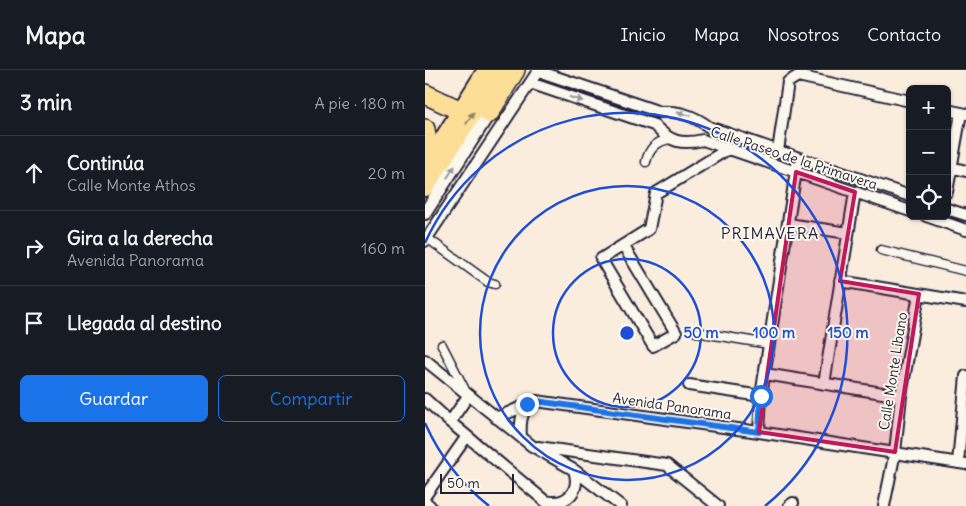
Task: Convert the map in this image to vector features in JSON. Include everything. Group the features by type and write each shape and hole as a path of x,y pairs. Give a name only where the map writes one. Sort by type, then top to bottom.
{"highway":[{"path":"497,117 515,70"},
{"path":"425,94 461,111"},
{"path":"425,129 427,164"}],"main road":[{"path":"427,164 486,70"},
{"path":"425,188 501,70"}],"street":[{"path":"425,213 497,117 530,84 539,71"},
{"name":"Calle Paseo de la Primavera","path":"539,71 660,112 686,114 699,119 709,127 906,195"},
{"path":"778,151 788,82 798,76 906,100"},
{"name":"Calle Paseo de la Primavera","path":"530,84 654,125 664,135 676,141 689,143 703,140 906,210"},
{"path":"654,125 660,112"},
{"path":"963,113 951,168 966,171"},
{"path":"495,284 488,282 426,240 497,117"},
{"path":"703,140 709,127"},
{"path":"646,162 648,155 657,143 670,138"},
{"path":"623,245 676,333 653,346 601,259 623,245 649,229 656,193 728,149"},
{"path":"759,432 761,396 798,158"},
{"path":"824,384 855,192"},
{"path":"951,210 966,215"},
{"path":"937,220 966,230"},
{"path":"788,224 848,233"},
{"path":"881,250 966,271"},
{"path":"840,281 966,302"},
{"name":"Calle Monte Líbano","path":"883,506 895,452 901,396 919,294"},
{"path":"696,332 769,344"},
{"path":"442,346 468,396"},
{"path":"425,360 521,438 574,470 621,506"},
{"path":"765,374 901,396"},
{"path":"962,464 966,376"},
{"path":"689,385 761,396"},
{"path":"450,422 468,396"},
{"path":"425,399 548,503 560,502 573,493 576,486 574,470"},
{"name":"Avenida Panorama","path":"496,418 536,401 895,452 962,464"},
{"path":"521,438 521,416 527,404"},
{"path":"425,410 439,412"},
{"path":"425,496 467,436"},
{"path":"532,446 667,465 718,506"},
{"path":"425,502 429,506"}],"highlighted area":[{"path":"796,172 855,192 840,281 919,294 895,452 759,432"}],"district":[{"name":"PRIMAVERA","path":"770,233"}],"route":[{"path":"527,404 536,401 759,432 761,396"}]}
